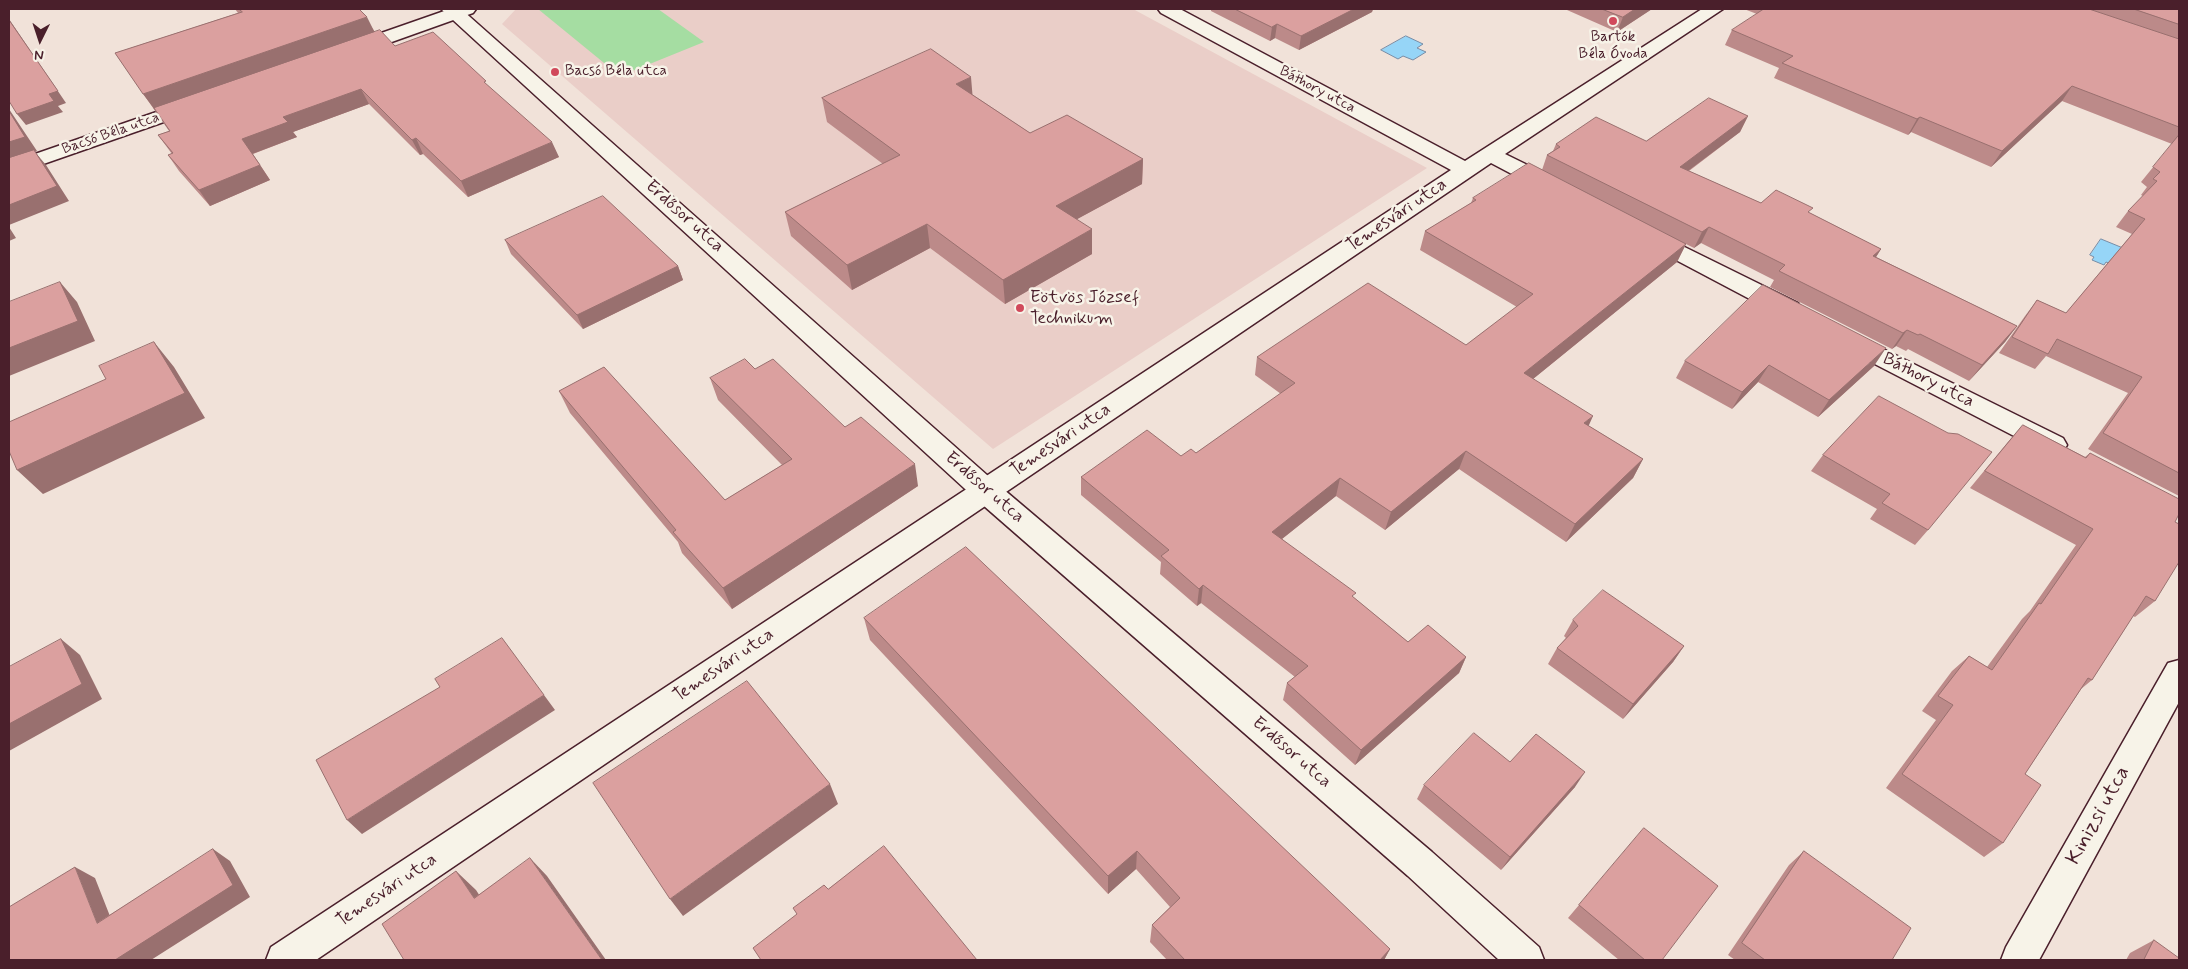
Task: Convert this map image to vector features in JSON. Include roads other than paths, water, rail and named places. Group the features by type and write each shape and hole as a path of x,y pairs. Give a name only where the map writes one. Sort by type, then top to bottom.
{"street":[{"name":"Báthory utca","path":"1167,9 1466,170"},
{"name":"Temesvári utca","path":"284,960 1466,170 1714,9"},
{"path":"334,56 457,10"},
{"name":"Erdősor utca","path":"457,10 986,491 1413,858 1526,960"},
{"name":"Bacsó Béla utca","path":"9,170 213,98"},
{"path":"1490,155 1570,196"},
{"name":"Báthory utca","path":"1632,228 2073,456"},
{"name":"Kinizsi utca","path":"2019,960 2179,673"}],"water":[{"path":"1406,36 1423,44 1417,48 1426,52 1413,60 1403,56 1398,59 1381,50"},
{"path":"2101,239 2123,248 2111,264 2106,262 2104,265 2092,260 2094,257 2090,255"}],"place":[{"name":"Bartók Béla Óvoda","path":"1613,21"},
{"name":"Bacsó Béla utca","path":"555,72"},
{"name":"Eötvös József Technikum","path":"1020,308"}]}
